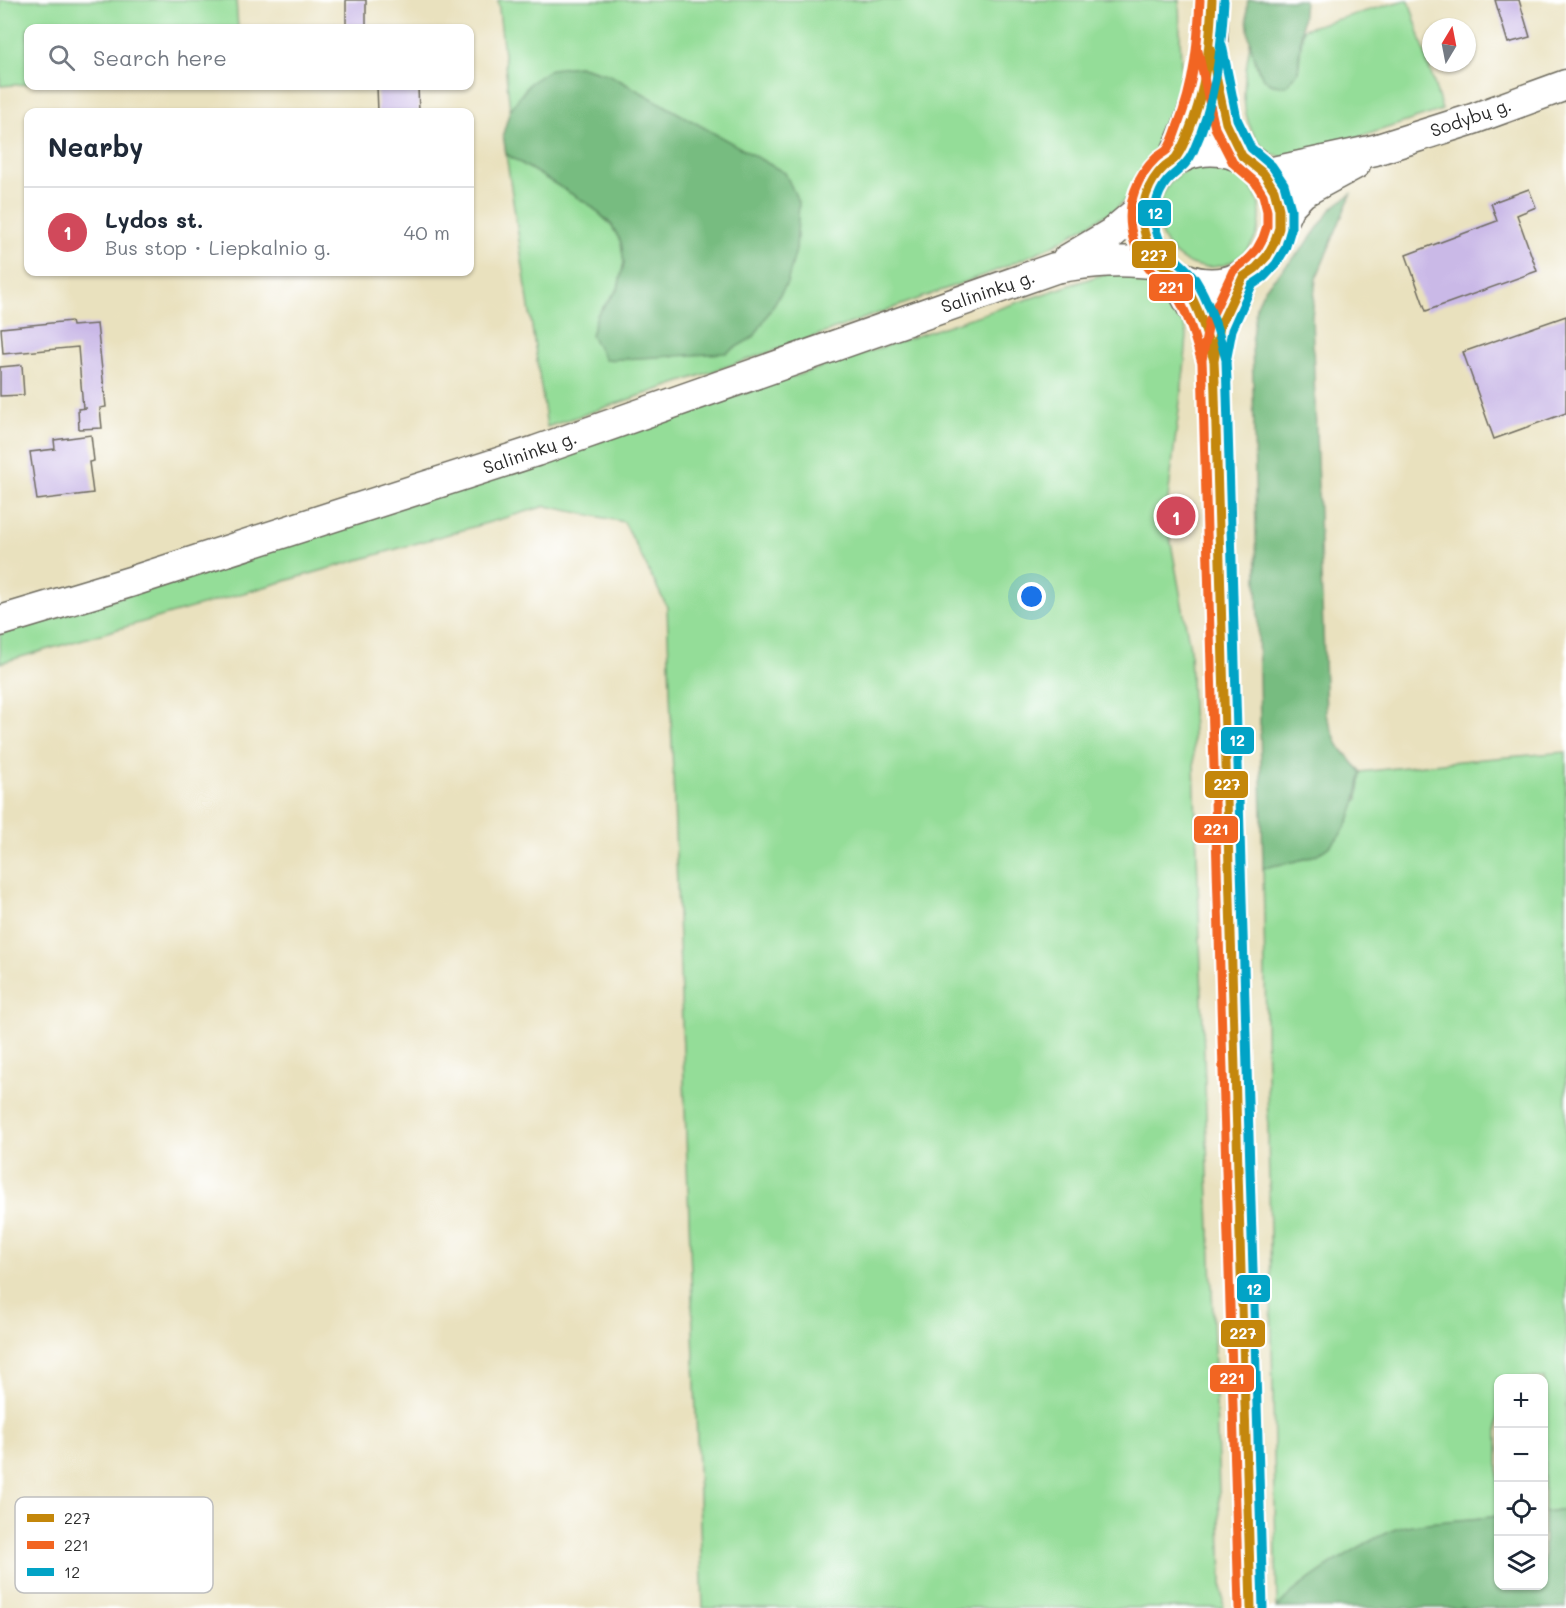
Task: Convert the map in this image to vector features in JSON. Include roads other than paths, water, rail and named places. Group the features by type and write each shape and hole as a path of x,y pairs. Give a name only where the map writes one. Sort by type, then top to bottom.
{"highway":[{"path":"1175,158 1189,130 1202,92 1210,46 1212,0"},
{"path":"1169,270 1193,283 1210,286 1227,284 1256,268 1267,256 1279,228 1279,208 1274,190 1253,165 1226,123 1210,46"},
{"path":"1214,361 1204,325 1169,270 1151,251 1142,222 1143,207 1154,179 1175,158 1208,149 1225,150 1253,165"},
{"path":"1243,277 1220,326 1214,361 1251,1608"}],"main road":[{"name":"Sodybų g.","path":"1253,165 1375,150 1473,119 1566,85"},
{"name":"Sodybų g.","path":"1279,228 1289,206 1303,192 1342,172 1375,150"},
{"name":"Salininkų g.","path":"1054,268 1111,234 1143,207"},
{"name":"Salininkų g.","path":"0,621 536,451 1054,268 1096,261 1120,260 1169,270"}],"place":[{"name":"Lydos st.","path":"1176,516"}]}
